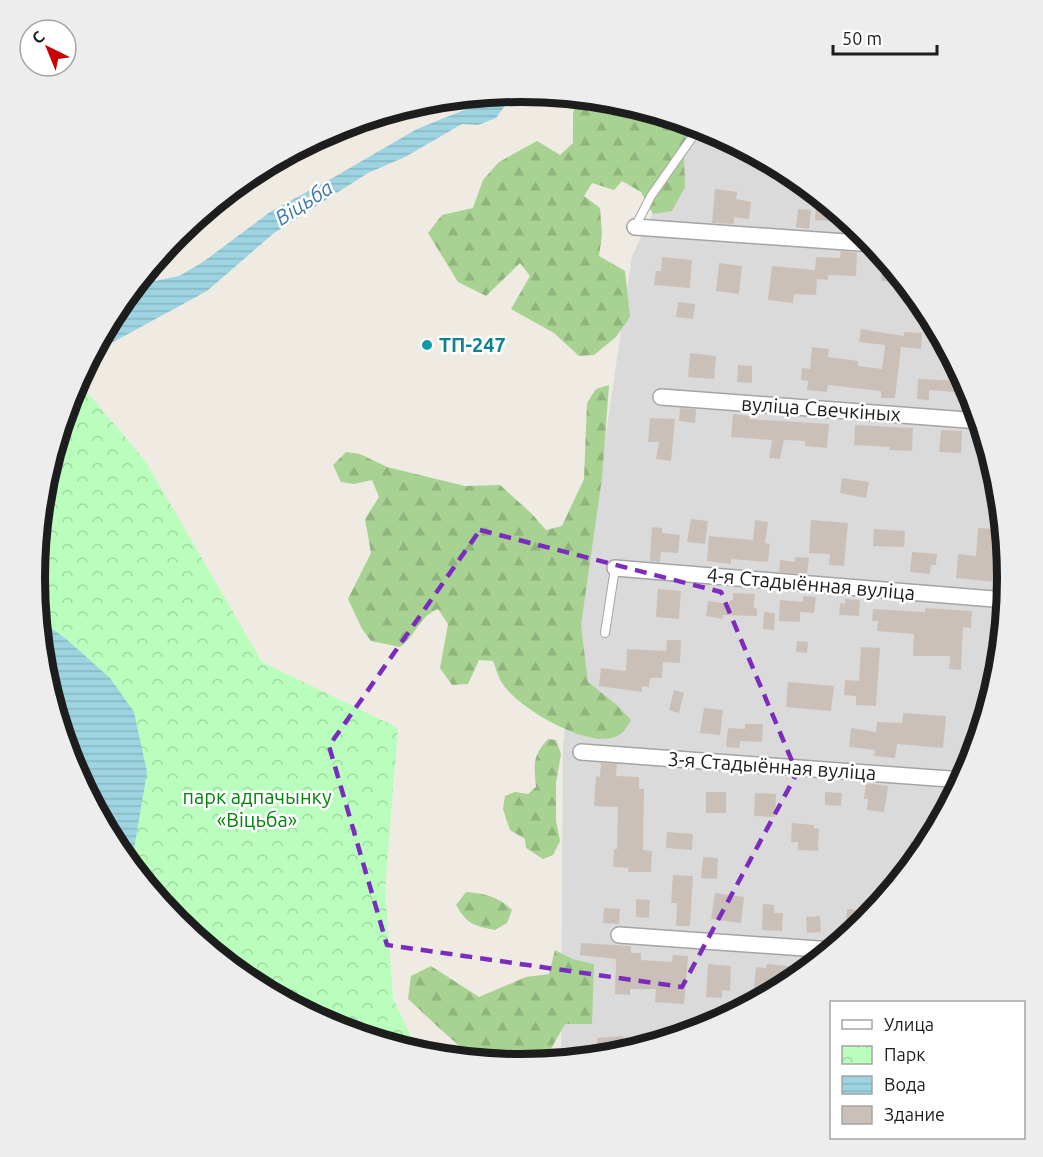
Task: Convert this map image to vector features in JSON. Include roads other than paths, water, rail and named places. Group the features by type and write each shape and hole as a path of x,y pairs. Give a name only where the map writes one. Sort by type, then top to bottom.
{"street":[{"path":"635,227 859,243"},
{"name":"вуліца Свечкіных","path":"661,397 971,420"},
{"name":"4-я Стадыённая вуліца","path":"615,568 997,599"},
{"name":"3-я Стадыённая вуліца","path":"580,752 954,779"},
{"path":"619,935 821,949"}],"lane":[{"path":"635,227 651,196 694,134"},
{"path":"605,633 615,568"}],"water":[{"name":"Віцьба","path":"507,102 496,118 478,125 462,124 405,157 368,173 274,233 207,291 106,346 125,314 154,275 155,281 179,276 203,262 270,212 417,129 479,104"},
{"path":"48,626 110,678 134,712 147,772 133,855 94,789 70,732 54,671"}],"place":[{"name":"ТП-247","path":"427,345"}],"park label":[{"name":"парк адпачынку «Віцьба»","path":"257,808"}]}
